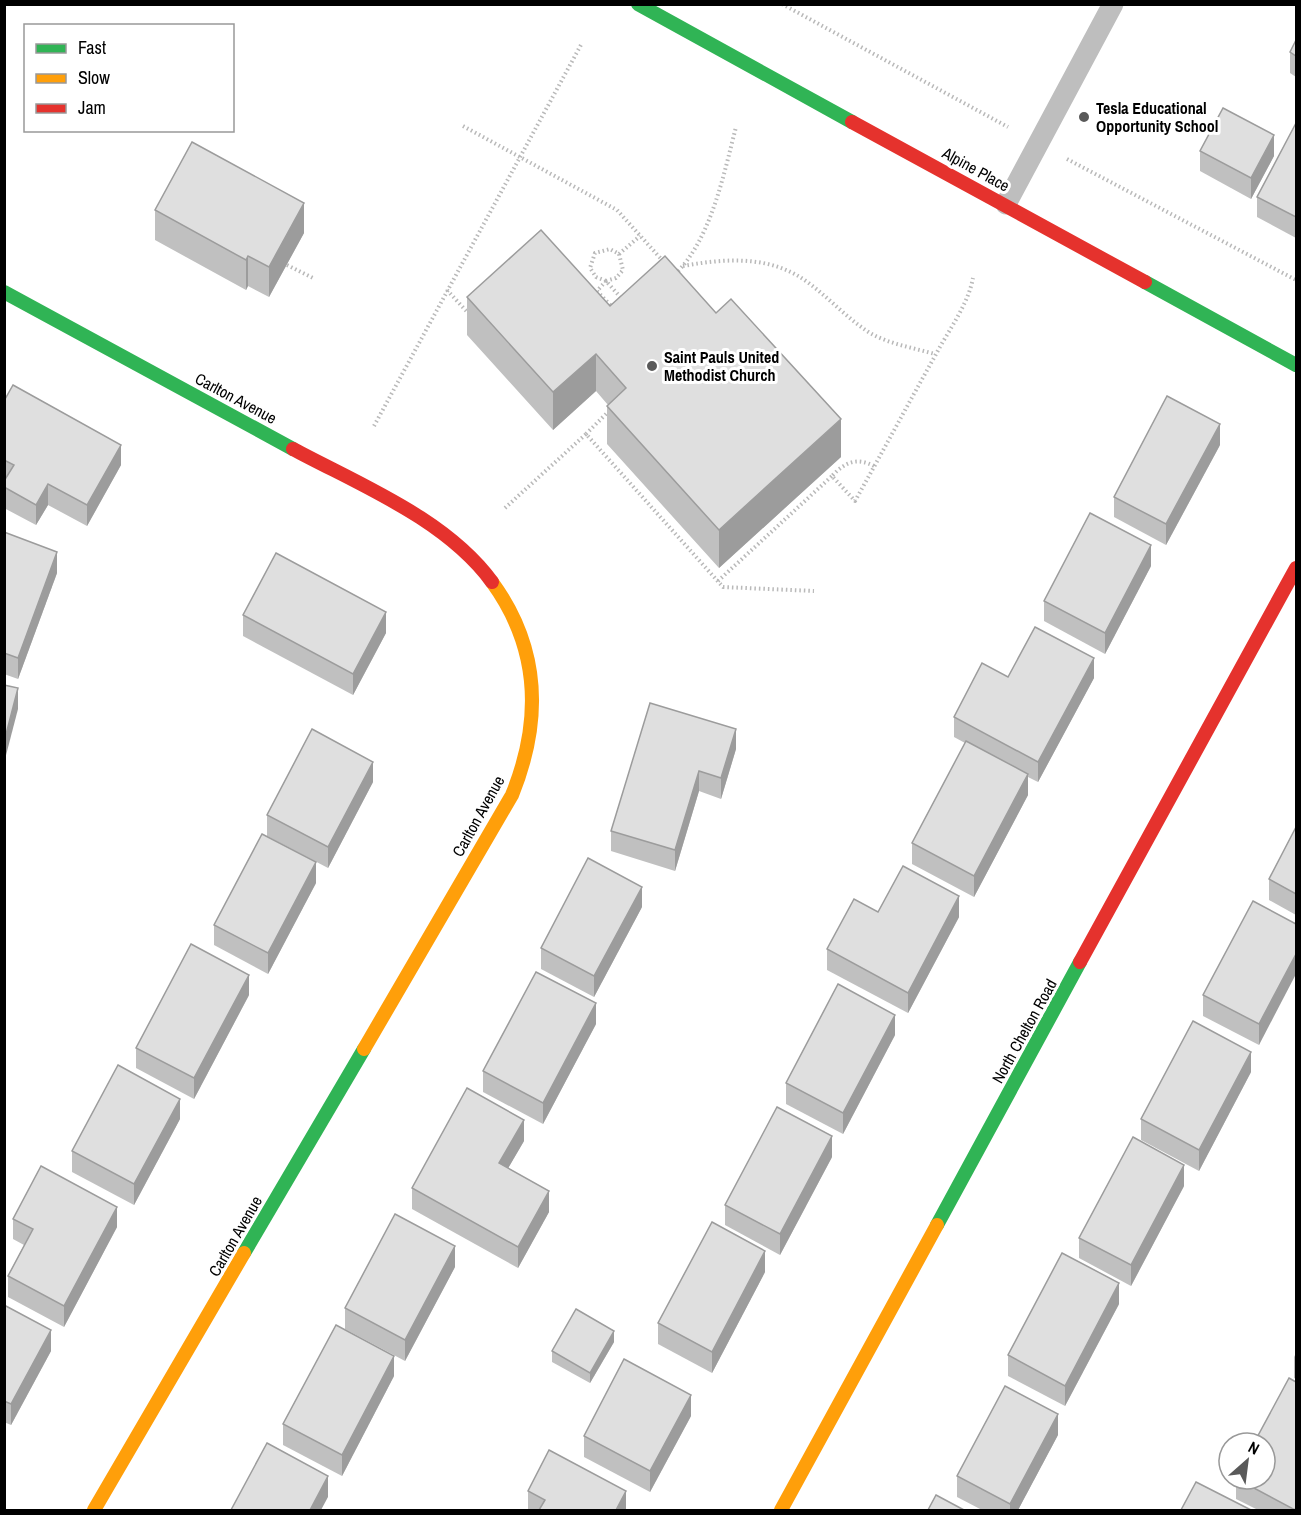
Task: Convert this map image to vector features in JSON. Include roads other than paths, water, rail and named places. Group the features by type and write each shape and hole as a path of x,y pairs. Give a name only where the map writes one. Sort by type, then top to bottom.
{"street":[{"name":"Alpine Place","path":"646,6 1296,365"},
{"name":"Carlton Avenue","path":"4,292 431,524 467,551 498,589 519,630 529,658 532,705 530,746 512,795 94,1510"},
{"name":"North Chelton Road","path":"781,1510 1296,568"}],"lane":[{"path":"1006,204 1113,4"}],"place":[{"name":"Tesla Educational Opportunity School","path":"1084,117"},
{"name":"Saint Pauls United Methodist Church","path":"652,366"}]}
